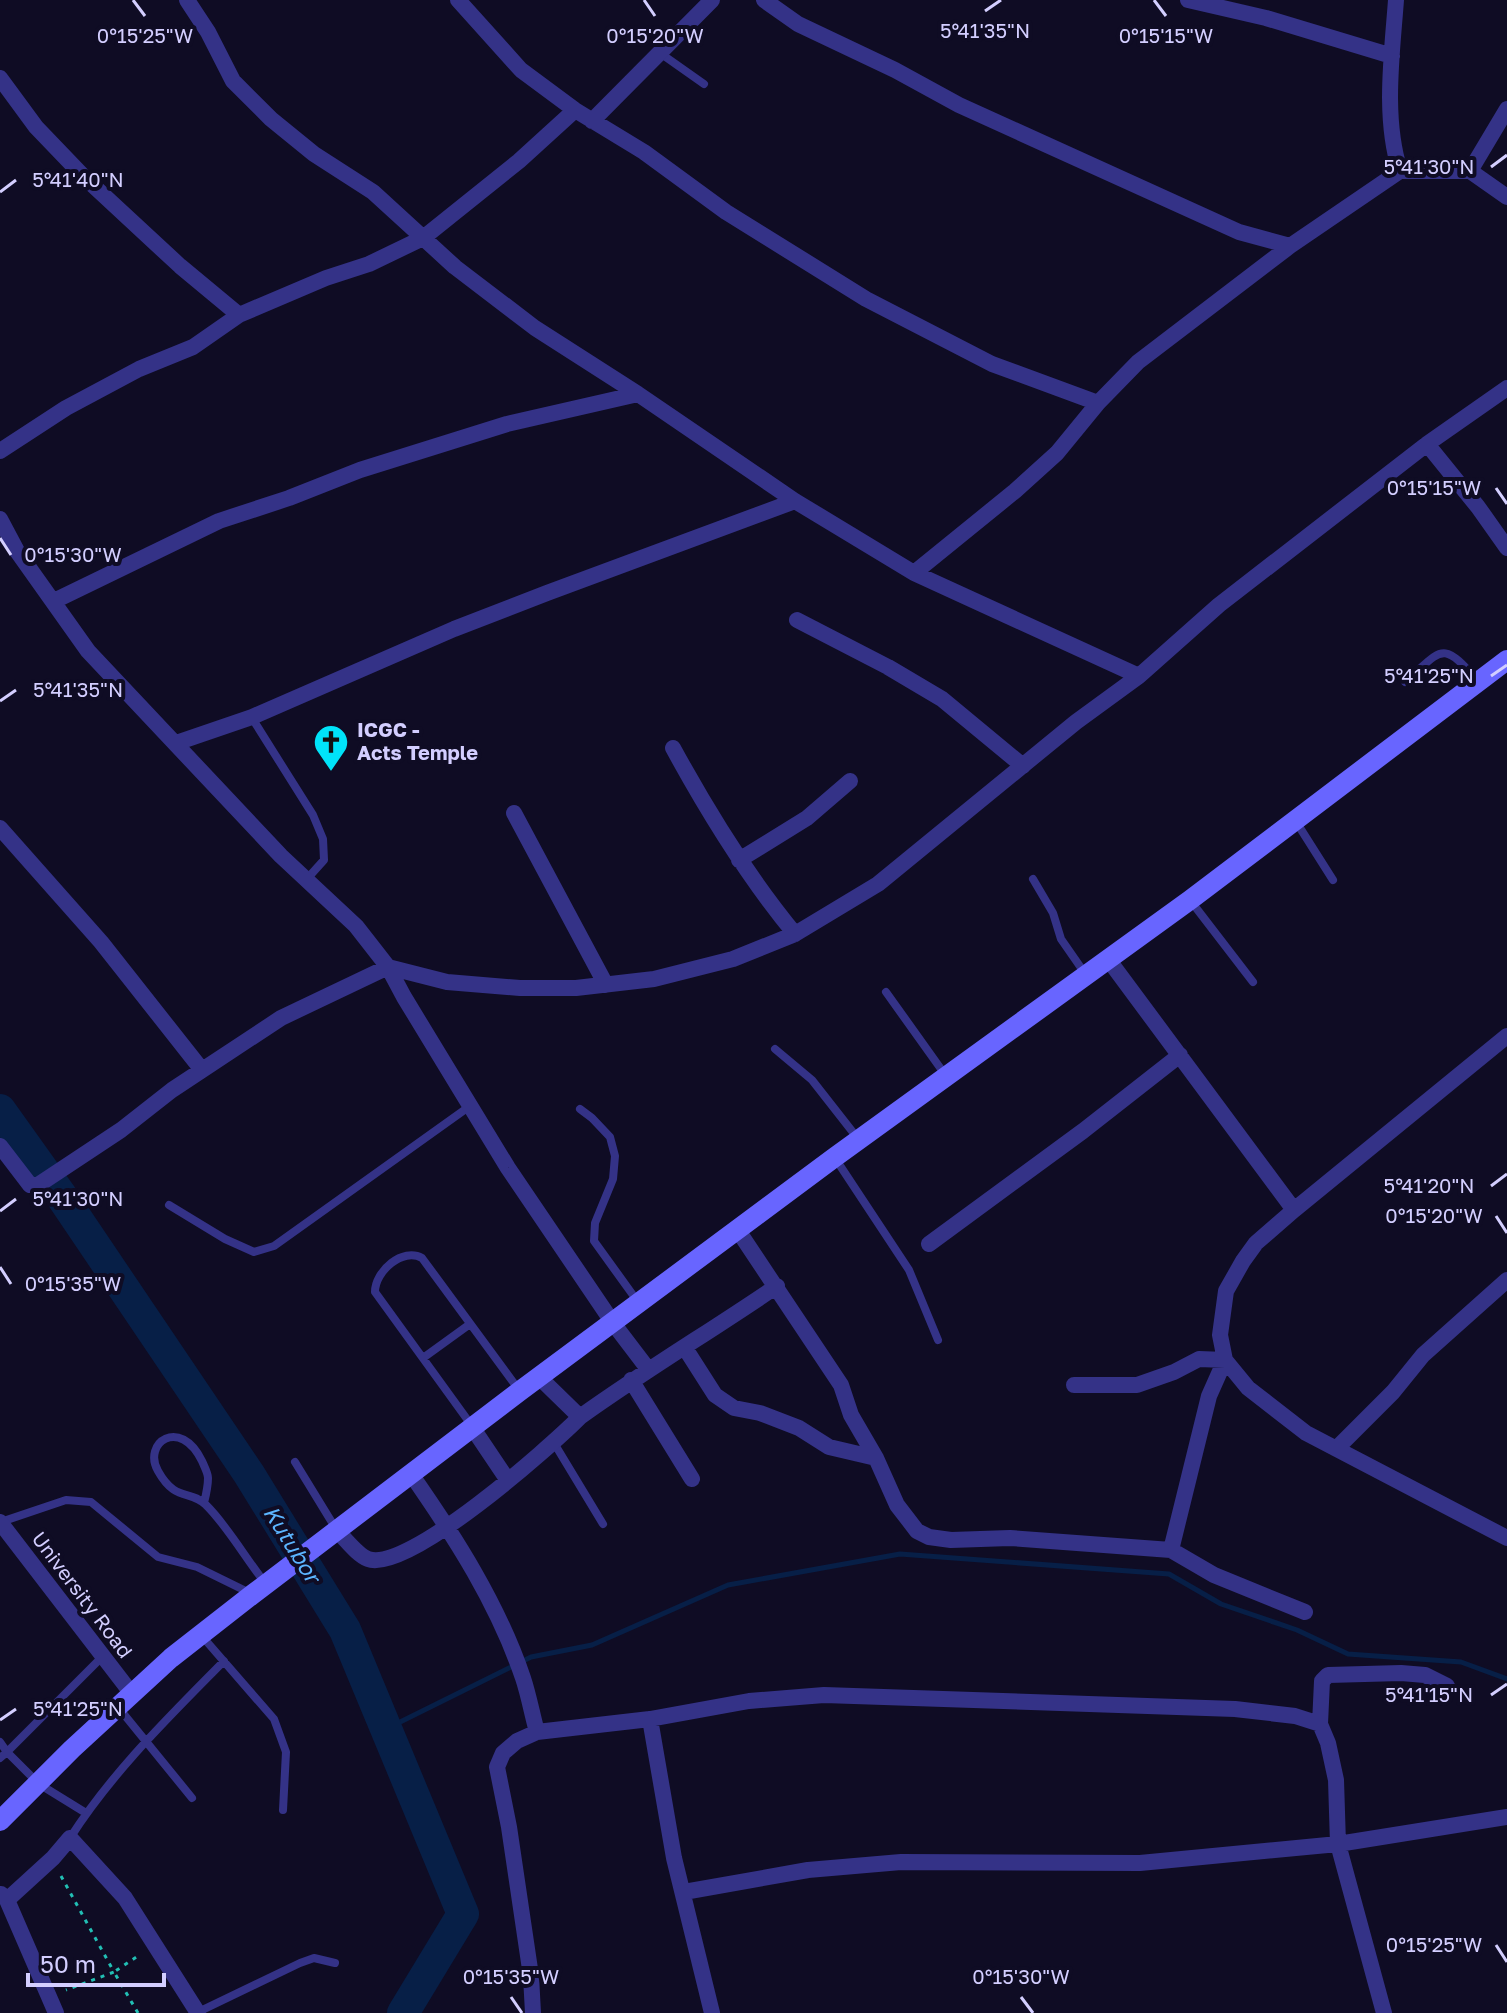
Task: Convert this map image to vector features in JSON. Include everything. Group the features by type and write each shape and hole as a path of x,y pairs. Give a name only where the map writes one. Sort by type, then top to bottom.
{"main road":[{"path":"0,1821 125,1700 259,1589 737,1229 1190,900 1507,660"}],"street":[{"path":"187,0 208,32 233,81 252,100 314,154 373,192 485,292 535,328 795,501 914,573 1139,676"},
{"path":"458,0 521,70 575,110 644,152 726,212 866,299 992,364 1098,403"},
{"path":"592,121 712,0"},
{"path":"764,0 798,24 895,70 959,105 1239,232 1290,246"},
{"path":"1188,0 1266,18 1392,56"},
{"path":"1396,0 1392,56 1392,145 1400,171"},
{"path":"0,78 36,127 84,177 180,266 239,315"},
{"path":"1470,171 1507,109"},
{"path":"0,451 66,408 127,376 193,347 239,315 326,278 369,264 423,238 519,161 575,110"},
{"path":"914,573 1057,453 1098,403 1138,362 1290,246 1400,171 1470,171 1507,197"},
{"path":"0,1146 30,1185 38,1185 281,1018 388,967 447,982 576,988 654,979 733,959 795,934 878,884 1076,722 1139,676 1219,605 1427,444 1507,388"},
{"path":"54,601 219,521 360,470 507,424 638,394"},
{"path":"1427,444 1507,548"},
{"path":"176,743 252,717 454,629 795,501"},
{"path":"0,519 17,551 88,651 306,880 356,926 388,967 508,1168 613,1323 648,1369"},
{"path":"797,620 942,699 1023,766"},
{"path":"673,748 739,860 795,934"},
{"path":"739,860 807,818 850,781"},
{"path":"514,813 606,985"},
{"path":"0,828 101,942 202,1070"},
{"path":"1108,959 1294,1210"},
{"path":"1507,1036 1256,1243 1226,1291 1220,1335 1225,1360 1248,1388 1306,1433 1507,1538"},
{"path":"929,1244 1180,1055"},
{"path":"737,1229 841,1385 851,1415 876,1458 897,1505 917,1531 929,1537 951,1540 1010,1538 1171,1550 1214,1575 1305,1612"},
{"path":"1337,1448 1393,1392 1423,1355 1507,1280"},
{"path":"336,1530 368,1559 389,1561 448,1527 492,1495 580,1417 631,1380 777,1286"},
{"path":"685,1348 715,1395 734,1408 760,1413 799,1428 829,1447 876,1458"},
{"path":"1074,1385 1137,1385 1199,1359 1225,1360"},
{"path":"1171,1550 1209,1396 1225,1360"},
{"path":"539,1377 580,1417"},
{"path":"631,1380 692,1479"},
{"path":"472,1427 507,1479"},
{"path":"411,1474 448,1527 481,1583 524,1679 537,1732"},
{"name":"University Road","path":"0,1522 103,1656 125,1700"},
{"path":"1384,2013 1338,1844 1336,1780 1328,1743 1320,1724 1322,1681 1328,1675 1413,1674 1425,1675 1447,1686"},
{"path":"533,2013 531,1976 497,1767 503,1753 517,1741 537,1732 650,1719 749,1701 824,1695 1235,1709 1295,1716 1320,1724"},
{"path":"650,1719 674,1858 712,2013"},
{"path":"684,1892 808,1870 901,1862 1140,1863 1338,1844 1507,1817"},
{"path":"56,2013 2,1899 53,1858 70,1838 125,1898 198,2013"}],"lane":[{"path":"660,53 704,84"},
{"path":"1405,682 1440,652 1449,652 1478,682"},
{"path":"252,717 313,815 323,839 324,860 306,880"},
{"path":"1295,820 1333,880"},
{"path":"1033,879 1053,913 1061,939 1086,975"},
{"path":"1190,900 1253,982"},
{"path":"886,992 946,1077"},
{"path":"775,1049 812,1080 859,1140"},
{"path":"169,1205 225,1239 254,1252 274,1246 470,1106"},
{"path":"580,1109 610,1137 615,1156 613,1179 595,1223 594,1241 639,1303"},
{"path":"835,1157 909,1270 938,1340"},
{"path":"472,1427 375,1292 375,1283 380,1274 406,1254 422,1258 520,1391"},
{"path":"423,1358 470,1324"},
{"path":"204,1503 208,1476 200,1457 183,1438 171,1437 161,1442 153,1462 164,1481 176,1494 204,1503 259,1589"},
{"path":"554,1443 603,1524"},
{"path":"295,1462 336,1530"},
{"path":"0,1522 66,1500 91,1502 158,1557 259,1589"},
{"path":"201,1634 274,1719 286,1752 283,1810"},
{"path":"4,1755 103,1656"},
{"path":"70,1838 86,1813 145,1741 224,1661"},
{"path":"125,1700 145,1741 192,1798"},
{"path":"0,1742 4,1755 39,1784 86,1813"},
{"path":"198,2013 300,1963 314,1958 335,1963"}],"path":[{"path":"61,1876 138,2013"},
{"path":"49,1997 114,1972 155,1944"}],"waterway":[{"name":"Kutubor","path":"0,1110 249,1474 345,1630 463,1914 403,2013"},
{"path":"386,1729 531,1657 592,1645 728,1585 900,1554 1169,1574 1221,1604 1297,1630 1348,1654 1461,1662 1507,1679"}],"place":[{"name":"ICGC - Acts Temple","path":"331,773"}]}
